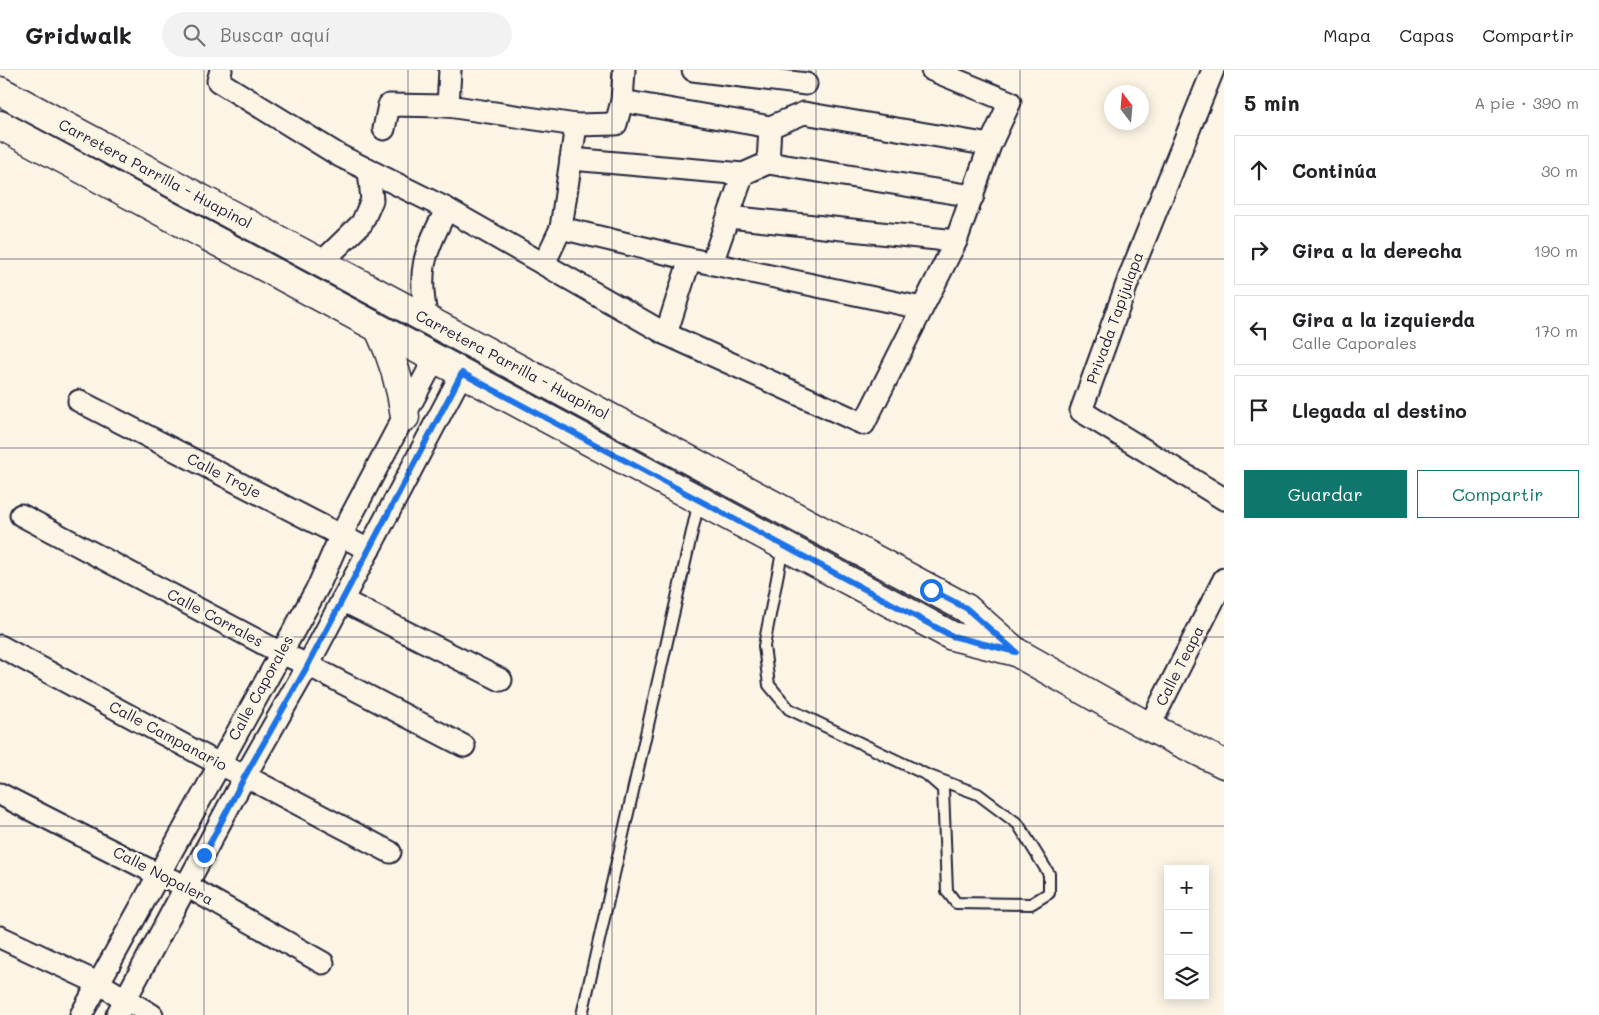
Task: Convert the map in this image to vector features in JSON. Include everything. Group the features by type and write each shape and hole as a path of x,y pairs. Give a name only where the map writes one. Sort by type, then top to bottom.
{"main road":[{"name":"Carretera Parrilla - Huapinol","path":"0,91 966,608 1016,652 1149,727 1224,764"},
{"name":"Carretera Parrilla - Huapinol","path":"0,125 952,636 1016,652"},
{"path":"379,329 391,353 401,387 405,416"}],"street":[{"path":"221,70 218,81 369,172 447,209 666,334 864,424 956,241 990,145 1010,102 932,70"},
{"path":"448,106 450,70"},
{"path":"384,129 388,105 448,106 576,125 616,124 622,101 624,70"},
{"path":"693,70 805,77 804,114"},
{"name":"Privada Tapijulapa","path":"1213,70 1131,273 1081,411 1224,499"},
{"path":"622,101 770,127 804,114 990,145"},
{"path":"544,264 561,228 576,125"},
{"path":"768,163 770,127"},
{"path":"571,160 743,174 768,163 973,196"},
{"path":"322,263 362,223 372,200 369,172"},
{"path":"712,263 743,174"},
{"path":"428,320 422,291 422,267 430,240 447,209"},
{"path":"729,217 956,241"},
{"path":"561,228 690,259 921,308"},
{"path":"666,334 690,259"},
{"name":"Calle Caporales","path":"81,1015 100,984 219,764 319,585 340,537 435,358"},
{"name":"Calle Caporales","path":"121,1007 245,776 308,665 462,373"},
{"name":"Calle Troje","path":"79,401 340,537 369,550"},
{"name":"Calle Corrales","path":"21,515 280,653 308,665 464,746"},
{"name":"Calle Teapa","path":"1149,727 1224,578"},
{"path":"342,600 501,680"},
{"name":"Calle Campanario","path":"0,646 219,764 390,852"},
{"name":"Calle Nopalera","path":"0,794 159,875 187,886 323,963"},
{"path":"0,937 100,984 121,1007 152,1015"}],"lane":[{"path":"582,1015 700,500"},
{"path":"783,545 764,646 770,685 789,710 927,775 978,794 1018,824 1048,874 1049,893 1031,904 956,903 947,891 943,789 927,775"}],"route":[{"path":"204,855 245,776 308,665 462,373 952,636 1016,652 966,608 931,590"}]}
